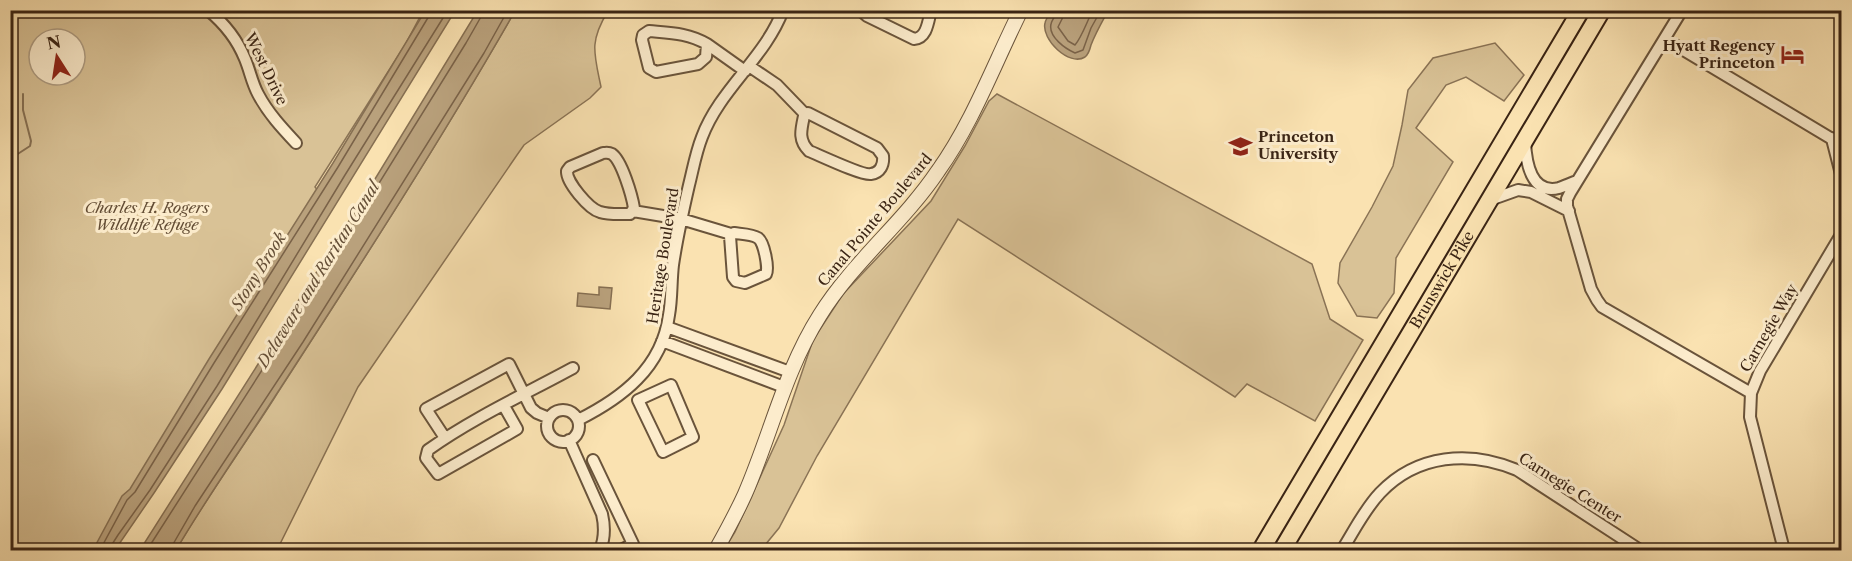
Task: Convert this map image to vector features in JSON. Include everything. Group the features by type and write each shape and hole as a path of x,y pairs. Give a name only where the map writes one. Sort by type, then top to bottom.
{"highway":[{"name":"Brunswick Pike","path":"1261,550 1581,10"},
{"name":"Brunswick Pike","path":"1282,550 1602,10"}],"street":[{"name":"West Drive","path":"208,10 223,22 232,35 244,58 259,97 270,114 296,143"},
{"name":"Heritage Boulevard","path":"578,420 628,389 645,371 662,341 667,327 673,266 681,219 702,138 716,110 770,36 783,10"},
{"path":"860,10 867,16 914,39 924,35 932,10"},
{"name":"Canal Pointe Boulevard","path":"716,550 745,493 784,387 805,340 836,291 916,200 952,151 1021,10"},
{"path":"1682,10 1577,181 1567,199 1569,212 1591,289 1602,307 1750,393"},
{"path":"707,45 706,57 698,64 656,72 650,69 642,40 643,35 649,31 689,35 707,45 747,68 777,86 805,114 808,113 877,148 883,156 881,168 877,172 866,174 809,150 804,146 800,134 805,114"},
{"path":"1665,39 1837,138 1842,178"},
{"path":"1525,139 1529,172 1536,182 1547,188 1558,188 1577,181"},
{"path":"633,211 633,200 627,182 611,153 603,153 570,167 567,171 568,180 596,211 607,213 633,211 681,219 731,234 753,236 761,241 768,267 766,274 745,283 736,281 733,277 731,234"},
{"path":"1490,200 1518,190 1531,192 1569,212"},
{"name":"Carnegie Way","path":"1784,550 1750,417 1750,393 1760,371 1842,233"},
{"path":"667,327 790,372"},
{"path":"662,341 784,387"},
{"path":"445,438 426,409 508,364 531,408 549,418"},
{"path":"504,406 517,429 438,474 426,458 428,450 445,438 573,368"},
{"path":"628,389 638,400 663,453 693,437 671,385 638,400"},
{"path":"564,410 574,414 578,420 578,432 569,440 561,441 551,436 547,424 554,413 564,410"},
{"path":"569,440 602,514 605,525 600,550"},
{"name":"Carnegie Center","path":"1342,550 1369,506 1395,480 1424,464 1463,457 1486,459 1517,470 1640,550"},
{"path":"593,460 633,544 621,550"}],"green space":[{"name":"Charles H. Rogers Wildlife Refuge","path":"10,11 423,11 405,45 315,187 320,193 107,550 11,550"},
{"path":"515,11 608,11 598,31 595,48 601,87 590,98 524,145 517,155 358,387 277,550 176,550 199,511 398,206"},
{"path":"1495,43 1524,75 1504,101 1466,77 1446,85 1416,128 1453,162 1396,258 1394,293 1377,318 1357,316 1338,283 1340,263 1393,166 1408,90 1433,58"},
{"path":"997,94 1312,264 1330,319 1363,340 1315,421 1247,384 1235,397 958,219 817,456 779,528 761,550 724,550 735,532 784,425 813,340 843,294 931,201 965,146 989,101"}],"water":[{"name":"Delaware and Raritan Canal","path":"478,10 515,11 396,208 176,550 140,550 361,202"},
{"name":"Stony Brook","path":"425,11 455,11 222,389 154,493 115,550 93,550 122,496 130,489"},
{"path":"1052,11 1108,11 1085,57 1071,58 1064,55 1052,43 1045,29 1046,21"},
{"path":"599,287 612,288 610,309 577,306 578,293 599,295"}],"waterway":[{"path":"10,159 30,146 31,141 23,110 23,94"}],"place":[{"name":"Hyatt Regency Princeton","path":"1793,55"},
{"name":"Princeton University","path":"1240,146"}]}
